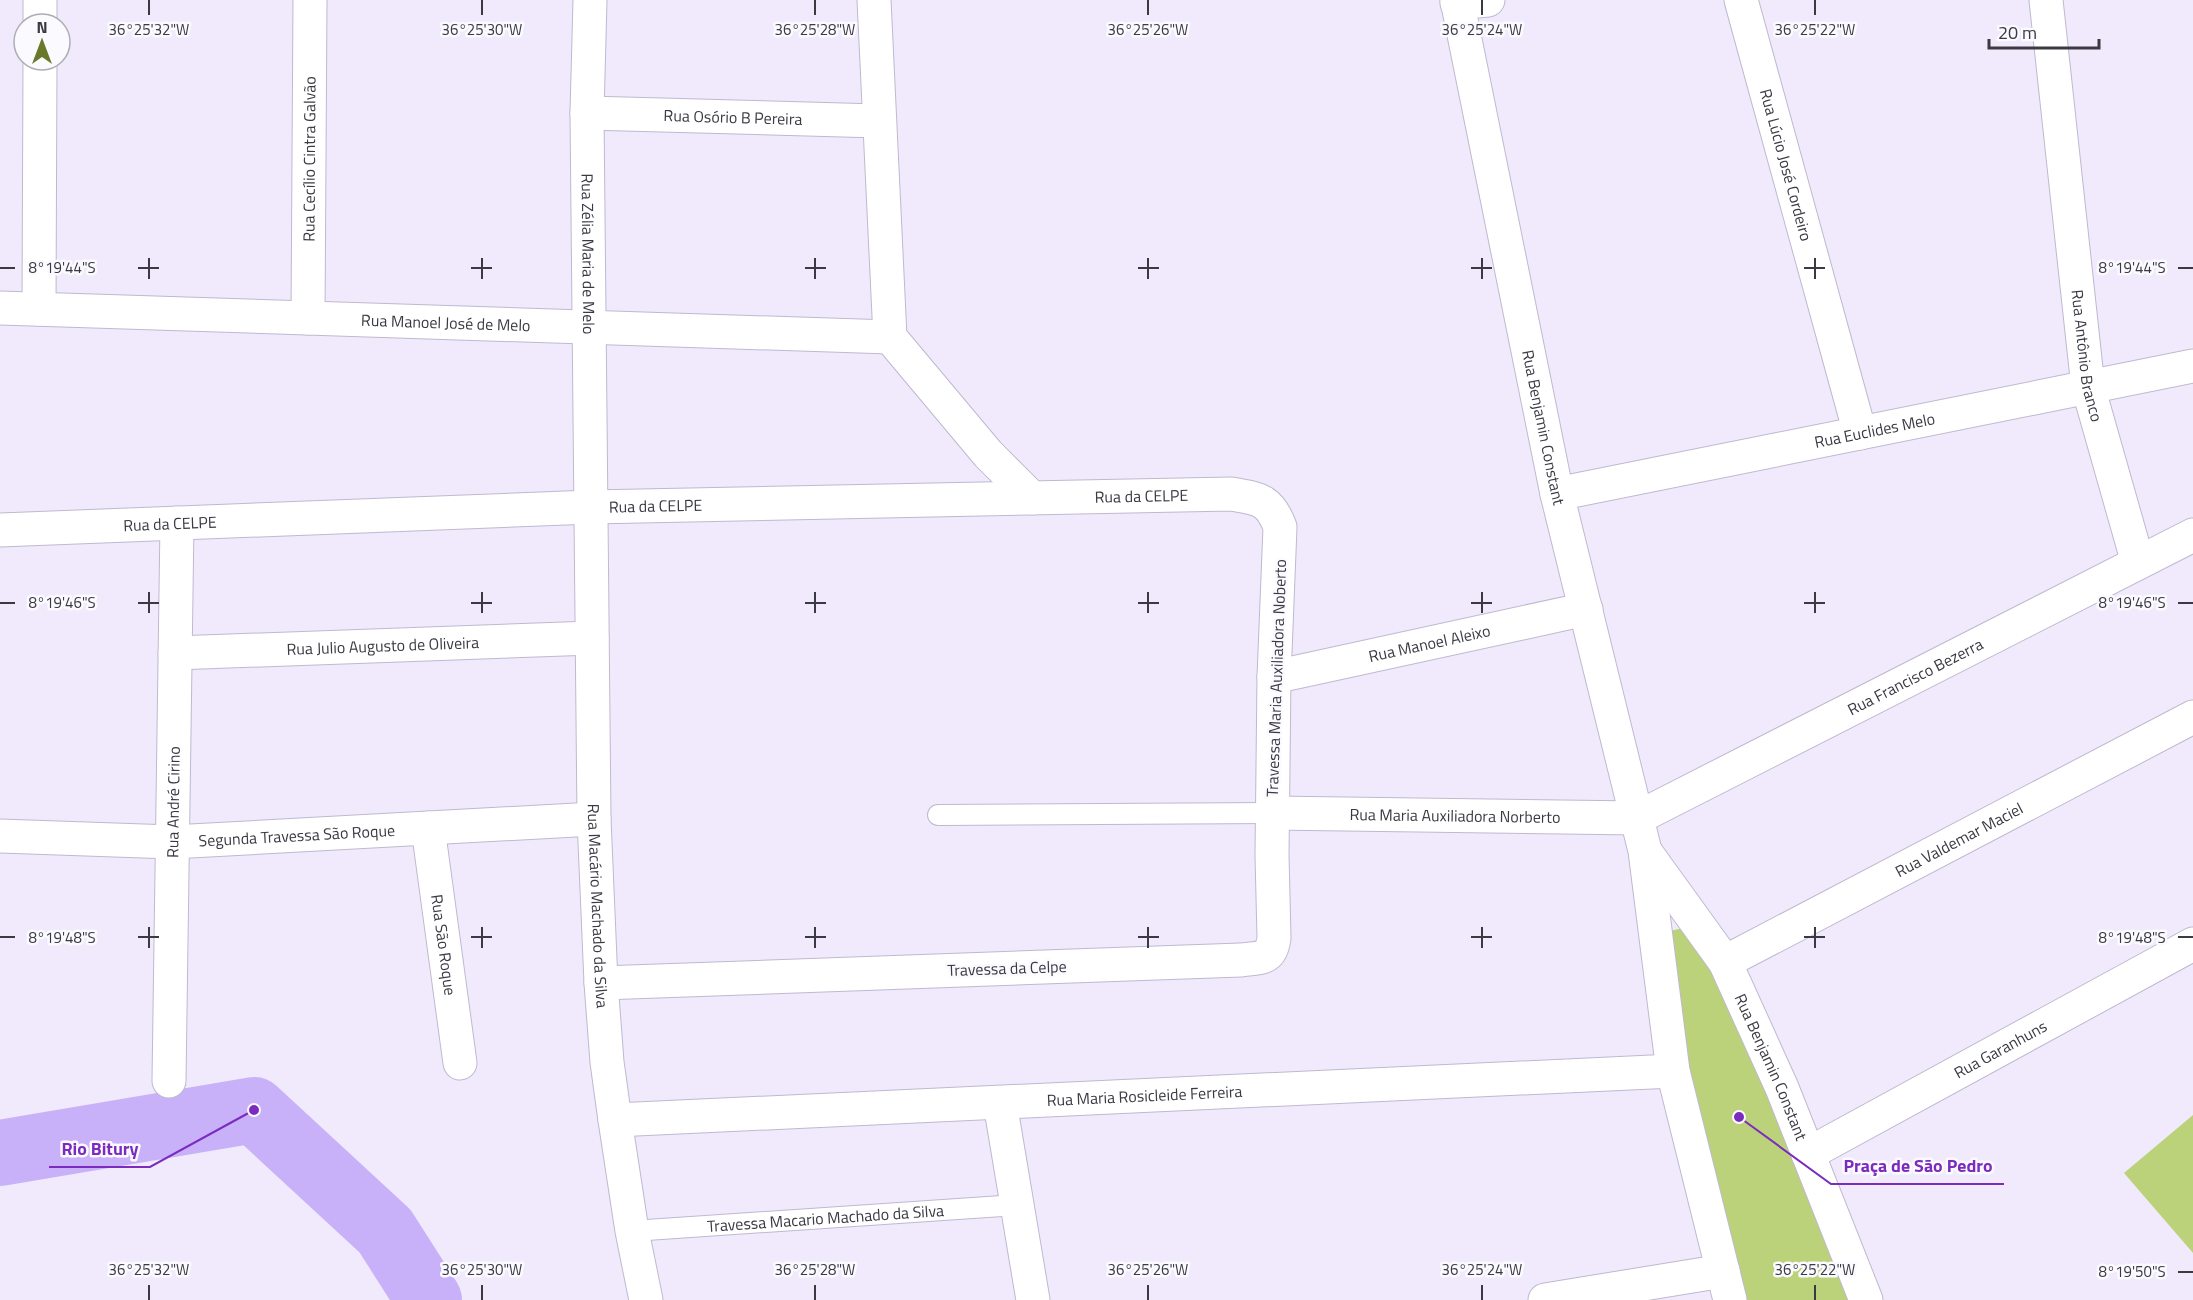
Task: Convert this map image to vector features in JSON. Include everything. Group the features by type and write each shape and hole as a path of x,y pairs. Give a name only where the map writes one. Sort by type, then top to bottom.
{"street":[{"name":"Rua Cecílio Cintra Galvão","path":"308,318 310,0"},
{"name":"Rua Zélia Maria de Melo","path":"590,0 587,113 591,507"},
{"path":"874,0 890,337 988,454 1032,498"},
{"name":"Rua Lúcio José Cordeiro","path":"1741,0 1860,433"},
{"name":"Rua Antônio Branco","path":"2046,0 2088,387 2138,563"},
{"name":"Rua Benjamin Constant","path":"1467,1 1557,494 1645,851 1673,1071 1727,1286"},
{"path":"39,309 40,72"},
{"name":"Rua Osório B Pereira","path":"587,113 879,121"},
{"name":"Rua Manoel José de Melo","path":"0,308 890,337"},
{"name":"Rua Euclides Melo","path":"1557,494 2193,366"},
{"name":"Rua da CELPE","path":"0,530 591,507 1230,494 1260,499 1277,520 1280,527 1280,542"},
{"name":"Rua Macário Machado da Silva","path":"591,507 594,819 601,983 607,1062 615,1120 632,1231 646,1300"},
{"name":"Rua André Cirino","path":"169,1081 177,523"},
{"name":"Rua Francisco Bezerra","path":"1637,818 2193,535"},
{"name":"Travessa Maria Auxiliadora Noberto","path":"1272,813 1274,677 1280,542"},
{"name":"Rua Manoel Aleixo","path":"1274,677 1586,609"},
{"name":"Rua Julio Augusto de Oliveira","path":"175,653 592,638"},
{"name":"Rua Valdemar Maciel","path":"1725,962 2193,717"},
{"name":"Rua Maria Auxiliadora Norberto","path":"1272,813 1637,818"},
{"name":"Travessa da Celpe","path":"601,983 1241,960 1265,957 1272,950 1274,938 1272,813"},
{"name":"Segunda Travessa São Roque","path":"0,836 172,842 594,819"},
{"name":"Rua São Roque","path":"428,828 460,1063"},
{"name":"Rua Benjamin Constant","path":"1645,851 1725,962 1782,1088 1866,1300"},
{"name":"Rua Garanhuns","path":"1808,1154 2193,944"},
{"name":"Rua Maria Rosicleide Ferreira","path":"615,1120 1673,1071"},
{"path":"1000,1103 1033,1300"},
{"path":"1545,1300 1727,1286"}],"lane":[{"path":"938,815 1272,813"},
{"name":"Travessa Macario Machado da Silva","path":"632,1231 1017,1205"}],"green space":[{"path":"1700,924 1866,1300 1731,1300 1657,934"},
{"path":"2193,1115 2193,1253 2124,1173"}],"waterway":[{"path":"0,1153 254,1110 385,1231 429,1300"}],"place":[{"name":"Rio Bitury","path":"254,1110"},
{"name":"Praça de São Pedro","path":"1739,1117"}]}
